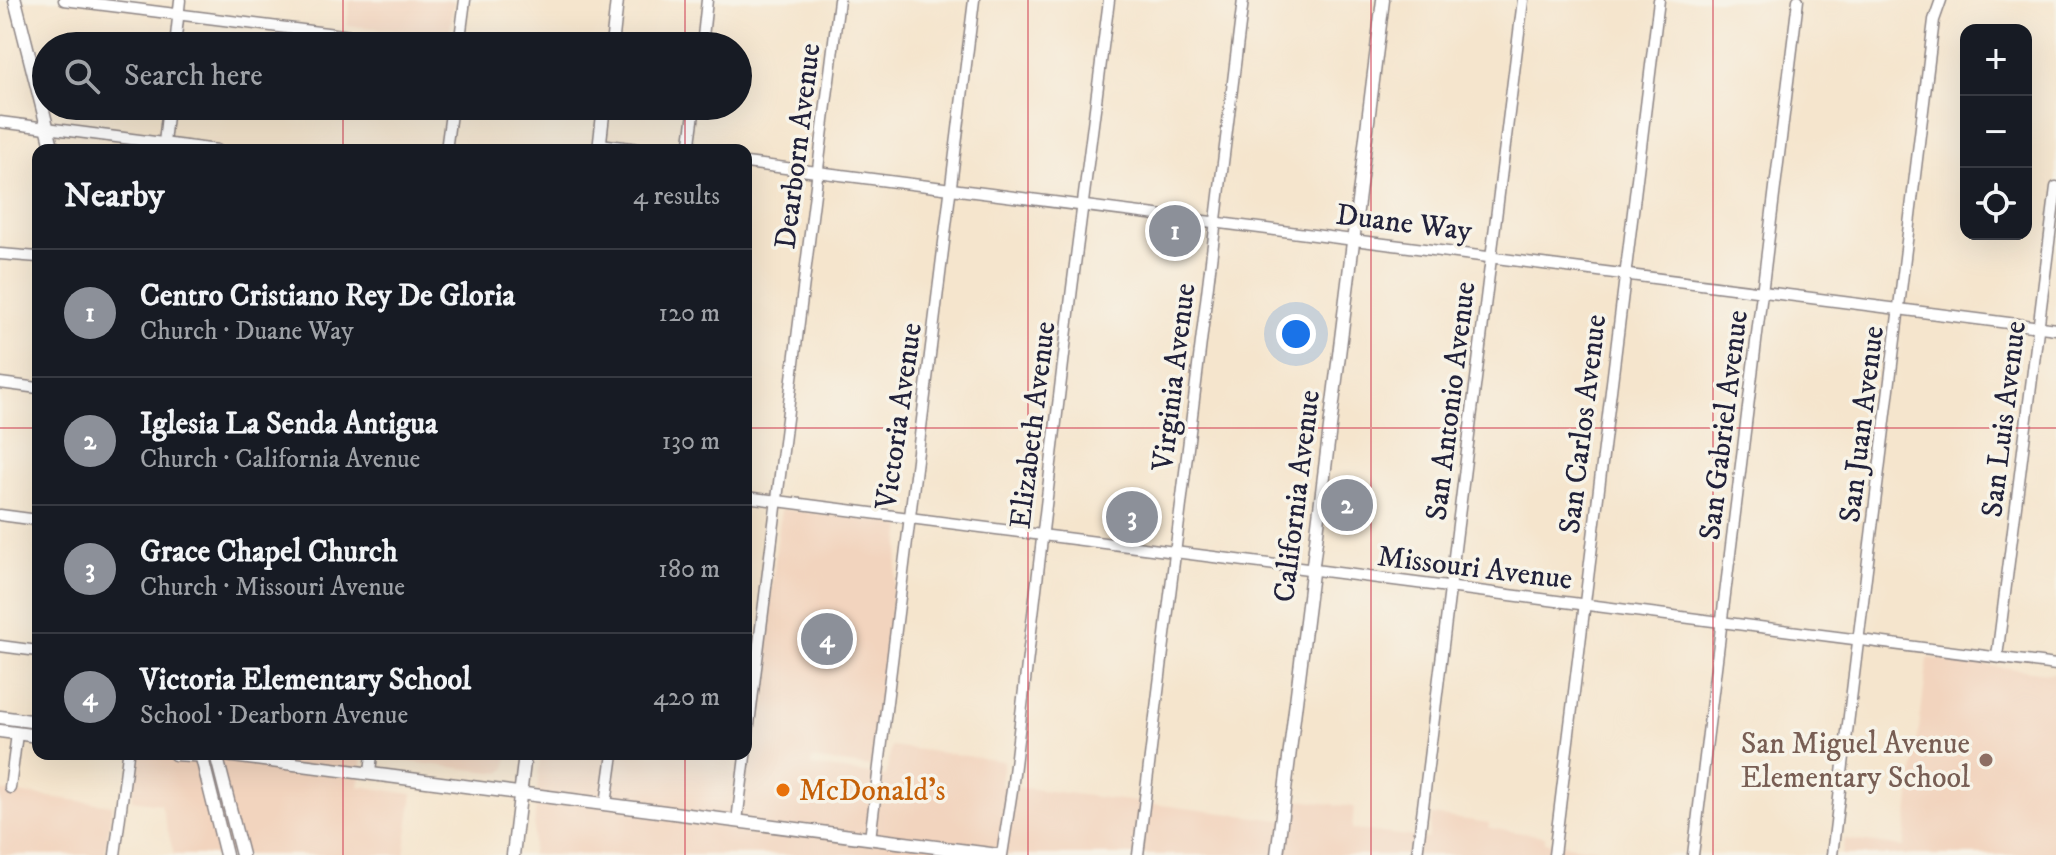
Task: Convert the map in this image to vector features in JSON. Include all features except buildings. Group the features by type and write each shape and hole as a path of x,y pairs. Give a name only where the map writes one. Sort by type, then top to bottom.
{"main road":[{"path":"15,0 32,66"},
{"path":"614,32 617,0"},
{"name":"California Avenue","path":"1277,855 1383,0"},
{"path":"46,120 52,144"},
{"path":"599,144 602,120"},
{"path":"0,717 32,721"},
{"path":"0,731 32,735"},
{"path":"202,760 226,855"},
{"path":"218,760 242,855"},
{"path":"265,760 1000,855"},
{"path":"513,855 524,760"}],"street":[{"path":"64,0 317,32"},
{"path":"177,32 180,0"},
{"path":"461,32 465,0"},
{"path":"704,32 707,0"},
{"name":"Dearborn Avenue","path":"752,711 839,0"},
{"name":"Victoria Avenue","path":"870,839 974,0"},
{"name":"Elizabeth Avenue","path":"1000,855 1012,790 1109,0"},
{"name":"Virginia Avenue","path":"1138,855 1243,0"},
{"name":"San Antonio Avenue","path":"1417,855 1523,0"},
{"name":"San Carlos Avenue","path":"1554,855 1659,0"},
{"name":"San Gabriel Avenue","path":"1693,855 1798,0"},
{"name":"San Juan Avenue","path":"1832,855 1934,20 1941,0"},
{"path":"164,143 166,120"},
{"path":"447,144 450,120"},
{"path":"690,144 693,120"},
{"path":"0,122 172,144"},
{"name":"Duane Way","path":"752,164 2056,329"},
{"name":"San Luis Avenue","path":"1997,657 2056,187"},
{"path":"0,254 32,257"},
{"path":"0,383 32,387"},
{"name":"Missouri Avenue","path":"752,498 2056,665"},
{"path":"0,515 32,519"},
{"path":"0,646 32,650"},
{"path":"10,788 17,734"},
{"path":"115,855 127,760"},
{"path":"370,773 371,760"},
{"path":"606,804 612,760"},
{"name":"Dearborn Avenue","path":"737,821 745,760"}],"shaded area":[{"path":"350,0 454,0 450,32 406,32 347,25"},
{"path":"781,509 902,524 872,767 812,759 811,766 886,776 891,746 1004,761 1001,785 1295,822 1298,800 1354,807 1352,829 1428,839 1432,815 1489,823 1489,828 1545,836 1545,842 1621,852 1620,855 532,855 540,760 752,758"},
{"name":"San Miguel Avenue Elementary School","path":"1928,658 2056,674 2056,855 1842,855 1844,839 1904,847"},
{"path":"137,760 361,760 359,786 413,794 404,855 174,855 161,804 132,800"},
{"path":"392,760 507,760 506,768 500,773"},
{"path":"0,791 112,805 105,855 0,855"}],"place":[{"name":"Centro Cristiano Rey De Gloria","path":"1175,231"},
{"name":"Iglesia La Senda Antigua","path":"1347,505"},
{"name":"Grace Chapel Church","path":"1132,517"},
{"name":"Victoria Elementary School","path":"827,639"},
{"name":"San Miguel Avenue Elementary School","path":"1986,760"},
{"name":"McDonald's","path":"783,790"}]}
